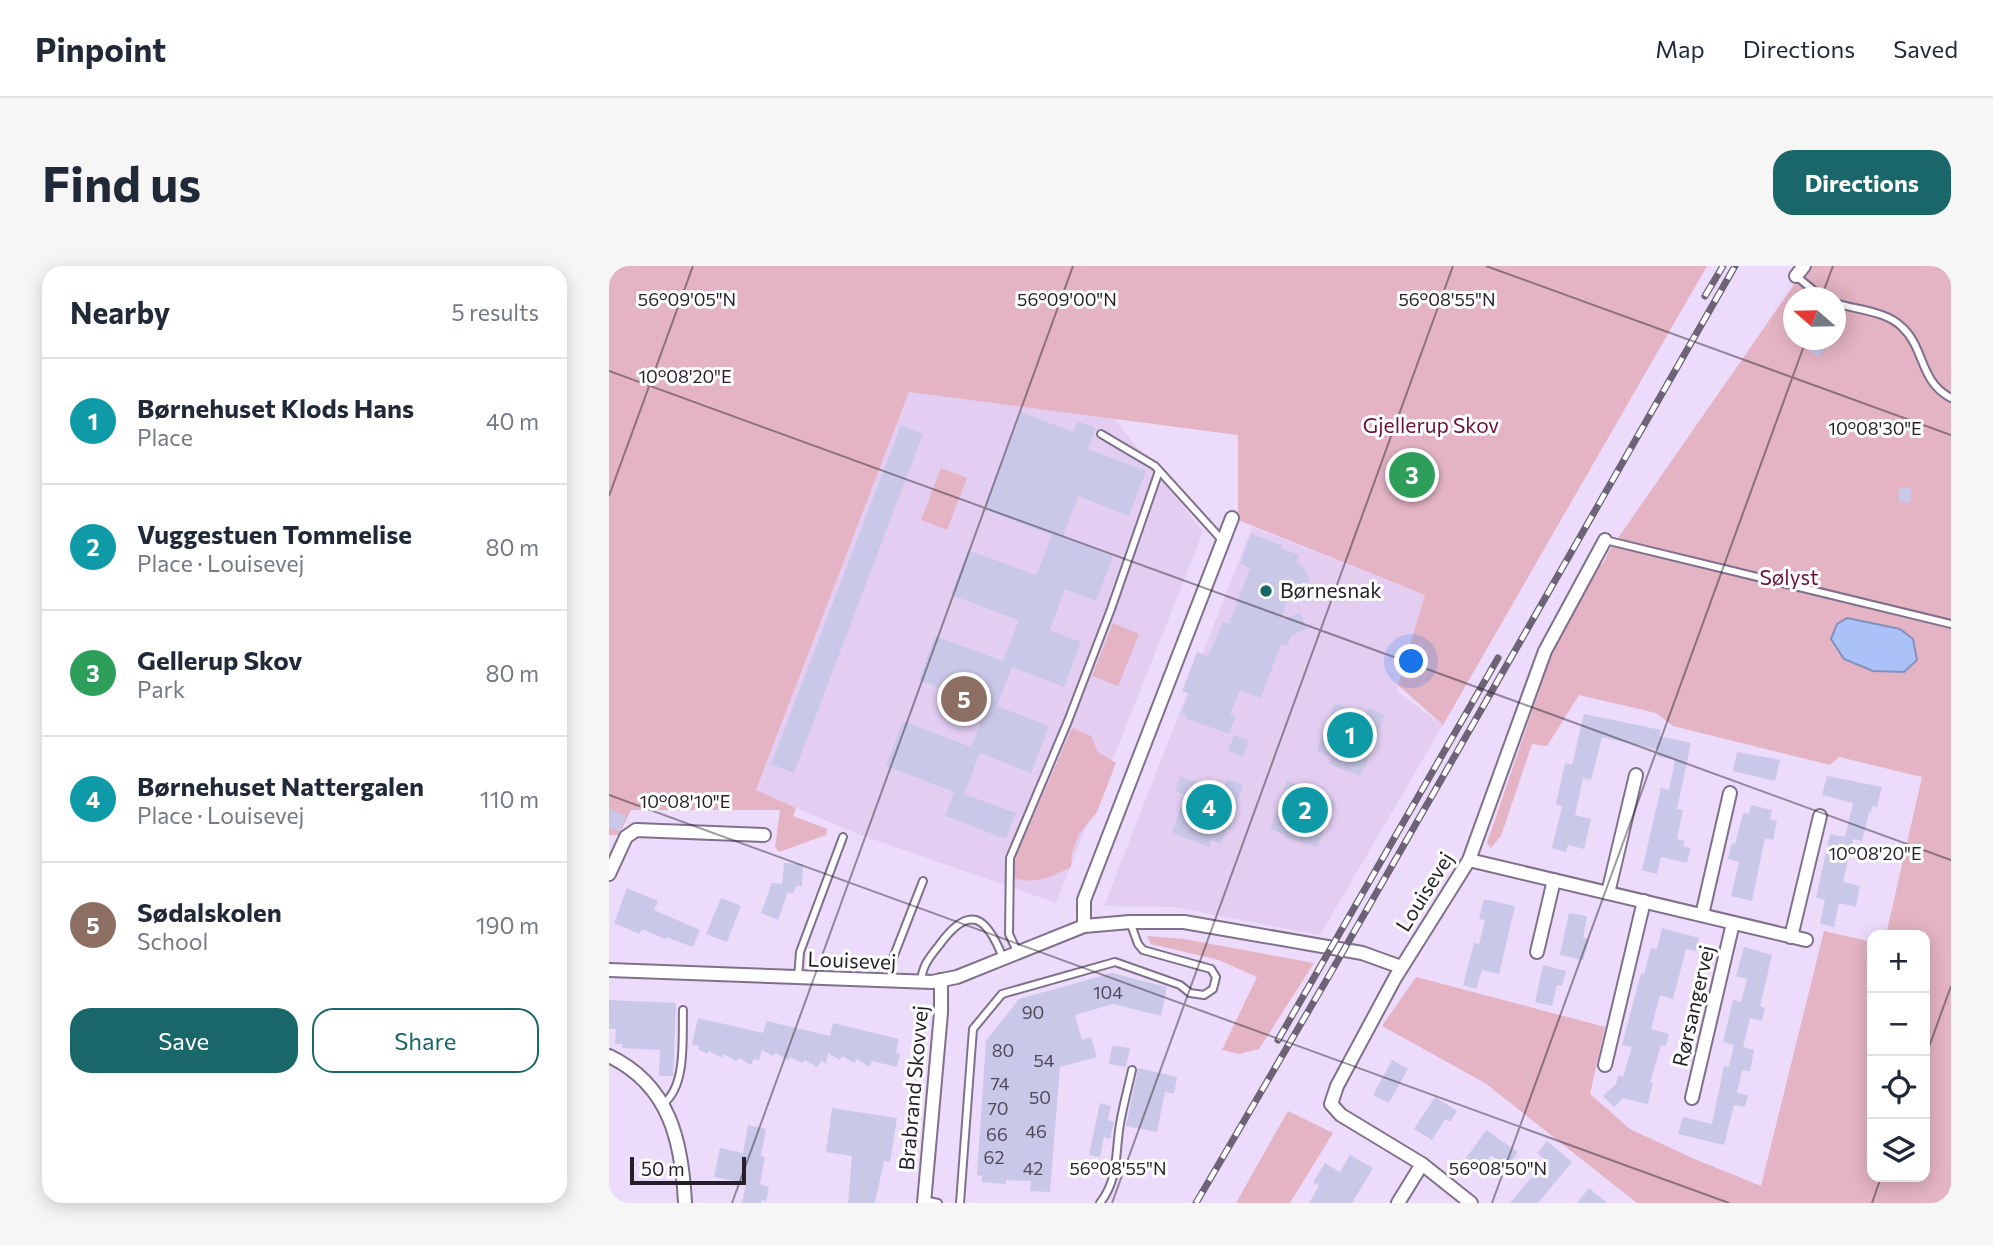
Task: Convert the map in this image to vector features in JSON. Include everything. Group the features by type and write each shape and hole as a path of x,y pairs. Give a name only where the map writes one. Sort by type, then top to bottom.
{"street":[{"path":"1084,926 1084,900 1232,518"},
{"name":"Louisevej","path":"609,970 921,982 957,977 1084,926 1130,922 1184,922 1362,953 1401,967 1469,860 1545,650 1605,540"},
{"path":"1608,893 1636,775"},
{"name":"Rørsangervej","path":"1702,915 1730,793"},
{"path":"1791,937 1820,816"},
{"path":"609,874 626,836 636,830 764,835"},
{"name":"Rørsangervej","path":"1469,860 1806,940"},
{"path":"1537,952 1554,880"},
{"path":"1605,1065 1644,901"},
{"name":"Rørsangervej","path":"1692,1098 1733,923"},
{"path":"1401,967 1337,1086 1331,1104 1342,1115 1422,1164 1471,1203"},
{"name":"Brabrand Skovvej","path":"924,1201 941,1013 941,980"},
{"path":"609,1056 638,1074 663,1104 677,1136 683,1167 685,1203"},
{"path":"1398,1203 1422,1164"}],"lane":[{"path":"1800,271 1814,287"},
{"path":"1846,306 1885,316 1902,327 1912,340 1926,374 1939,391 1951,398"},
{"path":"1101,434 1159,471 1224,541"},
{"path":"1017,951 1010,934 1010,858 1068,721 1159,471"},
{"path":"1605,540 1951,624"},
{"path":"798,978 800,952 843,837"},
{"path":"890,981 893,958 923,881"},
{"path":"921,982 922,968 952,927 964,920 977,921 989,929 1003,958"},
{"path":"960,1203 972,1029 1002,993 1115,962 1180,985 1190,993 1204,995 1213,989 1216,977 1211,969 1143,950 1130,922"},
{"path":"663,1104 672,1097 679,1079 683,1010"},
{"path":"1100,1203 1115,1175 1119,1125 1132,1070"},
{"name":"Brabrand Skovvej","path":"924,1201 939,1203"}],"shaded area":[{"path":"909,392 1113,417 1203,532 1056,903 858,834 756,791"},
{"path":"1252,527 1425,595 1396,691 1443,725 1320,935 1174,907 1104,906"}],"green space":[{"name":"Gjellerup Skov","path":"609,266 1707,266 1443,725 1398,685 1425,595 1238,520 1238,435 909,392 756,790 796,808 793,816 827,829 826,835 779,852 775,847 780,810 631,810 619,835 609,835"},
{"name":"Sølyst","path":"1807,266 1951,266 1951,1203 1637,1203 1485,1083 1382,1026 1416,977 1605,1027 1590,1094 1630,1129 1761,1186 1824,931 1867,941 1867,1182 1930,1182 1930,930 1887,930 1922,777 1839,757 1830,765 1673,726 1656,713 1579,695 1547,746 1532,744 1501,836 1491,848 1487,843 1553,650 1598,566 1603,564 1609,551 1783,301 1783,350 1846,350 1846,287 1792,287"},
{"path":"941,468 967,478 947,530 921,520"},
{"path":"1113,623 1139,634 1118,686 1092,676"},
{"path":"1072,728 1091,736 1098,752 1116,763 1097,812 1079,834 1072,853 1071,867 1036,880 1013,878 1014,861"},
{"path":"1147,936 1184,939 1314,963 1259,1049 1239,1054 1222,1050 1257,977 1219,960 1151,944"},
{"path":"1288,1111 1333,1133 1290,1203 1236,1203"}],"water":[{"path":"1847,618 1900,629 1913,639 1917,660 1904,672 1873,671 1844,659 1831,639 1837,624"}],"building":[{"path":"1808,350 1824,350 1819,357"},
{"path":"1021,412 1073,432 1077,421 1096,428 1088,449 1146,471 1129,516 1078,496 1063,537 1113,556 1096,601 1065,589 1050,630 1081,642 1064,687 1012,667 997,706 1049,726 1031,773 980,753 964,794 1016,813 1006,839 945,816 954,792 886,766 903,721 971,747 987,706 919,680 935,636 1003,661 1019,620 951,595 968,550 1036,575 1052,535 984,509"},
{"path":"901,425 923,434 794,773 771,764"},
{"path":"1900,487 1912,489 1910,503 1898,501"},
{"path":"1251,534 1282,545 1281,548 1299,555 1296,563 1303,566 1310,581 1291,590 1280,620 1300,613 1307,629 1292,635 1287,646 1281,644 1261,698 1240,690 1230,714 1236,716 1229,734 1185,718 1186,715 1181,713 1189,694 1182,691 1197,652 1208,657 1223,622 1229,624 1250,568 1240,564"},
{"path":"1335,703 1366,715 1368,708 1385,715 1360,776 1329,764 1332,756 1317,750"},
{"path":"1584,714 1661,730 1659,736 1691,743 1677,809 1683,810 1677,839 1685,841 1683,846 1691,848 1687,863 1661,857 1657,874 1642,870 1661,788 1669,790 1675,760 1656,756 1658,750 1602,737 1591,780 1583,778 1575,815 1591,819 1584,849 1568,845 1566,852 1552,848 1562,806 1556,804 1565,763 1572,765"},
{"path":"1234,735 1249,741 1243,757 1228,751"},
{"path":"1737,752 1780,760 1775,781 1733,771"},
{"path":"1827,776 1882,787 1877,807 1872,806 1871,813 1869,812 1862,841 1853,839 1843,882 1860,886 1856,907 1839,903 1834,927 1820,924 1825,900 1816,898 1830,834 1845,837 1853,803 1822,795"},
{"path":"1180,777 1223,790 1227,779 1243,785 1229,830 1227,829 1221,844 1211,840 1209,847 1172,833 1185,795 1175,791"},
{"path":"1287,781 1306,788 1308,782 1322,787 1319,794 1335,800 1317,847 1284,837 1285,835 1270,829"},
{"path":"1751,805 1772,810 1770,819 1777,821 1773,840 1765,838 1752,901 1731,896 1739,862 1728,859 1743,813 1749,814"},
{"path":"609,809 626,816 620,831 609,828"},
{"path":"784,863 803,864 802,886 796,886 793,894 788,892 778,920 761,913 772,883 782,884"},
{"path":"627,888 658,901 654,910 700,930 693,947 642,929 639,934 614,923"},
{"path":"721,898 741,906 727,942 706,934"},
{"path":"1484,899 1515,906 1499,974 1482,970 1476,989 1463,985 1474,943 1479,944 1485,920 1479,919"},
{"path":"1569,913 1587,916 1583,938 1589,939 1583,960 1560,955"},
{"path":"1662,928 1699,938 1696,951 1686,949 1673,999 1660,995 1651,1029 1669,1034 1666,1046 1661,1045 1650,1083 1653,1083 1648,1104 1623,1098 1614,1107 1603,1096 1616,1084 1618,1075 1623,1077 1632,1047 1622,1045 1641,973 1644,974 1651,948 1657,949"},
{"path":"1744,947 1772,955 1760,1006 1765,1008 1762,1021 1750,1018 1743,1047 1754,1050 1750,1071 1742,1070 1737,1093 1748,1095 1745,1107 1734,1105 1724,1145 1678,1134 1683,1117 1712,1124 1724,1066 1729,1067 1734,1045 1723,1042 1733,1000 1741,1002 1747,979 1736,976"},
{"path":"1543,965 1566,971 1562,986 1557,985 1552,1006 1535,1002"},
{"path":"1112,973 1167,987 1161,1016 1113,1004 1075,1015 1082,1040 1091,1037 1097,1057 1060,1067 1050,1192 1030,1191 1031,1181 1006,1180 1006,1184 982,1182 982,1176 977,1175 986,1041 1019,999"},
{"path":"609,1000 676,1003 673,1076 659,1076 660,1050 622,1048 622,1044 615,1044 616,1029 609,1029"},
{"path":"698,1018 763,1033 767,1021 830,1036 833,1023 899,1039 896,1053 900,1054 897,1067 872,1061 869,1067 857,1059 854,1063 842,1056 840,1060 828,1053 826,1063 821,1061 817,1067 805,1060 802,1063 790,1057 788,1060 776,1053 773,1056 762,1050 759,1060 754,1059 751,1065 724,1054 722,1058 709,1051 707,1054 698,1049 699,1046 692,1044"},
{"path":"1112,1046 1130,1048 1126,1067 1109,1064"},
{"path":"1392,1060 1408,1069 1389,1103 1373,1095"},
{"path":"1138,1068 1177,1077 1174,1094 1165,1092 1157,1132 1126,1126"},
{"path":"1435,1097 1457,1111 1450,1122 1445,1119 1432,1140 1414,1129"},
{"path":"1100,1103 1111,1106 1108,1120 1114,1122 1110,1139 1104,1137 1100,1157 1089,1155"},
{"path":"832,1108 897,1118 890,1162 884,1161 875,1203 848,1203 852,1156 826,1152"},
{"path":"748,1125 766,1129 760,1184 769,1187 766,1201 762,1200 761,1203 742,1203 746,1183 714,1177 720,1148 743,1153"},
{"path":"1486,1130 1518,1152 1507,1167 1491,1155 1479,1172 1464,1161"},
{"path":"1547,1141 1572,1162 1538,1203 1510,1203 1546,1160 1537,1153"},
{"path":"1350,1155 1373,1168 1352,1203 1309,1203 1319,1186 1313,1182 1325,1163 1340,1172"},
{"path":"1589,1188 1607,1203 1577,1203"}],"railway":[{"path":"1705,296 1723,266"},
{"path":"1196,1203 1735,266"},
{"path":"1278,1040 1498,658"}],"place":[{"name":"Gellerup Skov","path":"1412,475"},
{"name":"Børnesnak","path":"1266,591"},
{"name":"Sødalskolen","path":"964,699"},
{"name":"Børnehuset Klods Hans","path":"1350,735"},
{"name":"Børnehuset Nattergalen","path":"1209,807"},
{"name":"Vuggestuen Tommelise","path":"1305,810"}]}
